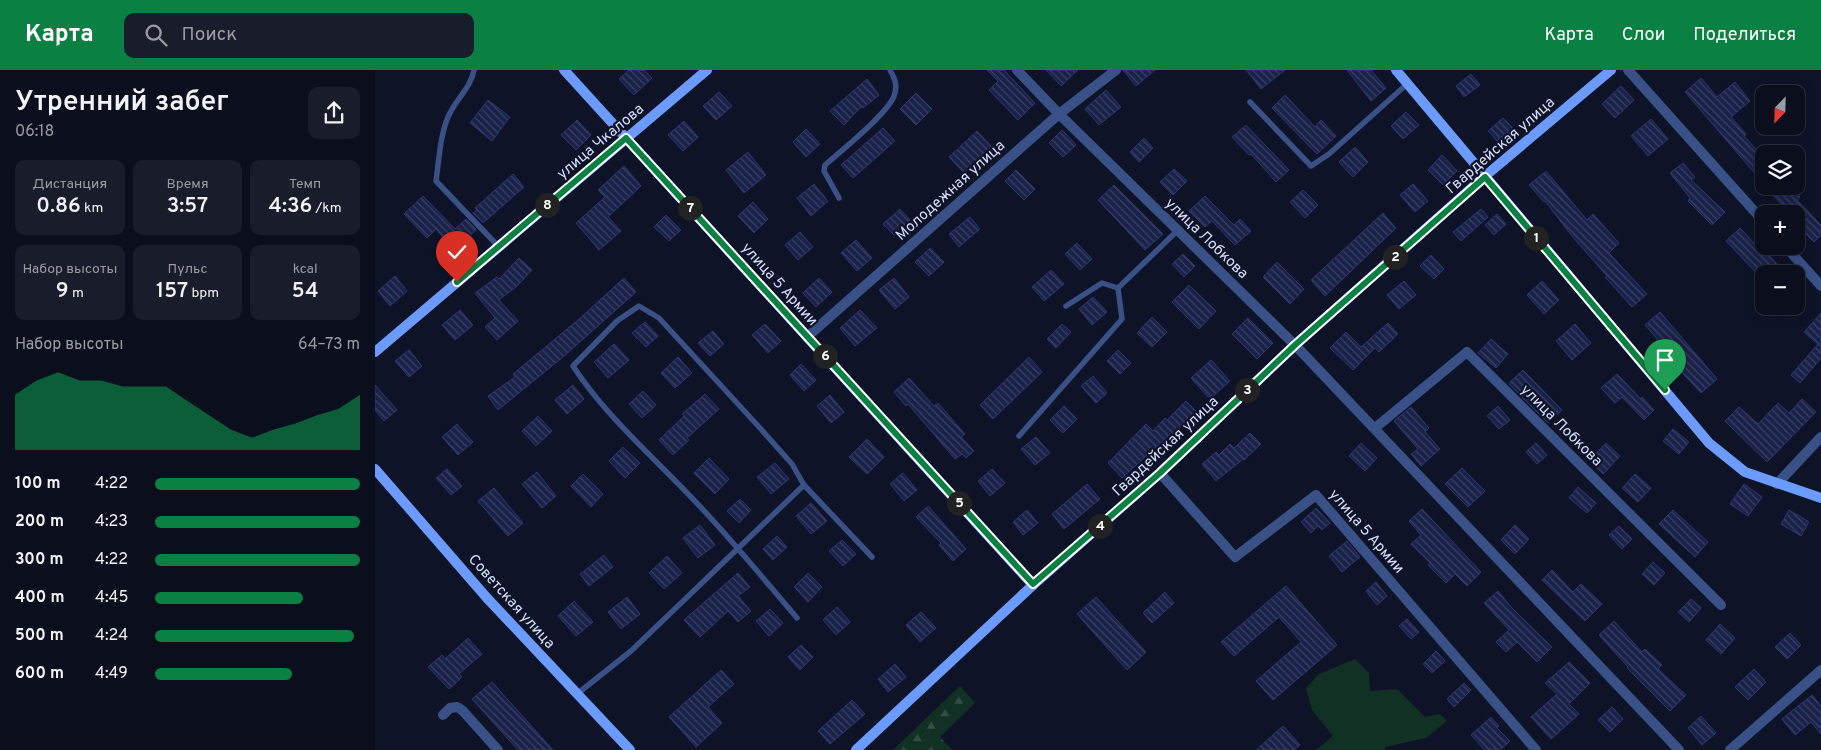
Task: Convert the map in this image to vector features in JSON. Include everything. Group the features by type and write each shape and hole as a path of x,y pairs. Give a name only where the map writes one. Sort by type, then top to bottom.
{"main road":[{"name":"улица 5 Армии","path":"564,70 1033,584"},
{"name":"улица Чкалова","path":"375,352 707,70"},
{"path":"1396,70 1709,444 1745,472 1821,498"},
{"name":"Гвардейская улица","path":"857,750 1033,584 1160,473 1295,345 1485,177 1611,70"},
{"name":"Советская улица","path":"375,469 487,598 630,750"}],"street":[{"name":"улица Лобкова","path":"1017,70 1059,114 1295,345 1679,750"},
{"name":"Молодежная улица","path":"807,337 1059,114 1116,70"},
{"path":"1627,70 1755,212"},
{"path":"1793,255 1821,286"},
{"name":"улица Лобкова","path":"1375,428 1467,352 1721,605"},
{"path":"1777,484 1821,436"},
{"name":"улица 5 Армии","path":"1160,473 1235,557 1316,495 1536,750"},
{"path":"1731,750 1821,670"},
{"path":"443,715 450,708 457,706 498,750"}],"lane":[{"path":"474,70 473,79 446,121 436,181 499,246"},
{"path":"839,198 824,170 825,165 883,112 894,96 896,81 890,70"},
{"path":"1250,102 1311,166 1329,154 1407,84"},
{"path":"1118,288 1178,230"},
{"path":"1065,306 1102,283 1118,288"},
{"path":"1019,436 1122,319 1118,288"},
{"path":"797,618 713,520 628,434 573,366 617,321 639,306 659,318 792,464 805,485 872,557"},
{"path":"577,694 631,651 805,485"}],"green space":[{"path":"1355,659 1369,673 1370,691 1397,689 1425,717 1440,714 1447,721 1426,738 1385,747 1386,750 1316,750 1333,736 1312,710 1306,688 1319,674"},
{"path":"960,686 975,703 940,737 952,750 893,750"}],"building":[{"path":"629,70 644,70 652,78 634,95 619,79"},
{"path":"987,70 1004,70 1035,103 1018,120 989,90 998,81"},
{"path":"1046,70 1078,70 1061,86"},
{"path":"1123,70 1155,70 1136,86"},
{"path":"1246,70 1285,70 1261,89"},
{"path":"1347,70 1371,70 1386,88 1371,101"},
{"path":"1471,74 1480,85 1464,97 1456,86"},
{"path":"1701,78 1717,97 1735,82 1750,101 1731,117 1755,148 1755,174 1685,92"},
{"path":"867,79 879,95 863,108 861,107 844,125 830,111"},
{"path":"1621,86 1634,100 1615,118 1602,104"},
{"path":"1106,90 1121,107 1099,125 1085,109"},
{"path":"719,92 732,106 716,120 703,106"},
{"path":"916,93 932,109 916,125 900,109"},
{"path":"1285,95 1315,127 1321,120 1336,136 1317,154 1272,108"},
{"path":"488,100 510,117 492,141 470,123"},
{"path":"1406,112 1419,125 1403,139 1391,126"},
{"path":"1503,118 1513,128 1497,141 1488,131"},
{"path":"1651,119 1668,139 1648,156 1631,136"},
{"path":"577,120 591,135 576,150 561,135"},
{"path":"684,121 698,137 683,151 668,135"},
{"path":"1246,125 1289,170 1276,182 1251,154 1249,155 1232,137"},
{"path":"883,128 895,141 853,178 841,165"},
{"path":"806,129 820,144 806,157 793,142"},
{"path":"1062,130 1076,145 1063,157 1049,143"},
{"path":"977,131 992,147 964,173 949,157"},
{"path":"1144,138 1153,148 1139,162 1130,152"},
{"path":"1355,147 1368,162 1353,177 1339,162"},
{"path":"748,152 766,175 744,193 726,170"},
{"path":"1442,155 1457,171 1443,185 1428,170"},
{"path":"1683,163 1695,177 1691,180 1725,212 1712,225 1688,201 1690,198 1670,173"},
{"path":"624,166 641,186 608,217 621,231 599,250 576,223 605,197 598,190"},
{"path":"1174,169 1187,181 1173,195 1160,182"},
{"path":"1016,170 1035,189 1024,200 1005,181"},
{"path":"1546,171 1587,220 1593,214 1619,243 1609,253 1647,294 1632,307 1605,277 1607,276 1571,235 1545,201 1529,185"},
{"path":"513,174 524,187 483,223 473,213 477,210 475,208"},
{"path":"814,184 828,201 811,216 797,198"},
{"path":"1413,184 1428,201 1415,212 1400,195"},
{"path":"1114,185 1163,234 1145,250 1098,200"},
{"path":"1303,190 1318,205 1305,218 1290,202"},
{"path":"1773,195 1798,195 1800,197 1797,200 1802,205 1796,205 1796,200 1792,205 1782,205"},
{"path":"423,196 455,229 466,219 476,229 453,250 436,229 427,238 404,214"},
{"path":"1205,196 1234,225 1240,219 1251,231 1235,245 1212,221 1205,227 1189,211"},
{"path":"753,202 768,219 754,233 738,216"},
{"path":"1805,208 1821,225 1821,235 1814,242 1805,233"},
{"path":"900,209 910,220 894,235 883,224"},
{"path":"1481,209 1488,217 1461,241 1453,232"},
{"path":"1383,213 1396,228 1325,296 1311,280"},
{"path":"1497,214 1506,224 1494,235 1485,225"},
{"path":"666,215 681,230 669,241 654,227"},
{"path":"970,217 980,229 959,247 949,234"},
{"path":"1740,228 1755,244 1755,255 1769,255 1778,265 1755,265 1755,272 1726,241"},
{"path":"800,232 813,247 798,260 785,245"},
{"path":"856,240 872,258 857,271 841,253"},
{"path":"1077,243 1092,259 1080,270 1065,254"},
{"path":"930,248 944,262 929,276 915,262"},
{"path":"1183,254 1195,266 1184,277 1172,264"},
{"path":"1431,255 1444,269 1434,279 1420,266"},
{"path":"519,258 532,270 516,287 499,300 518,321 497,340 485,327 495,318 475,293 497,277 499,279"},
{"path":"1277,262 1304,289 1290,304 1263,277"},
{"path":"1051,270 1064,284 1044,301 1032,287"},
{"path":"395,276 407,291 390,306 378,291"},
{"path":"624,278 636,292 563,357 498,410 488,396 515,377 513,374 578,320"},
{"path":"819,278 832,292 816,307 803,293"},
{"path":"894,278 909,297 895,309 879,290"},
{"path":"1404,281 1416,295 1399,309 1387,295"},
{"path":"1542,281 1559,300 1544,314 1527,295"},
{"path":"1189,285 1216,311 1199,329 1172,302"},
{"path":"1093,297 1107,312 1092,325 1079,309"},
{"path":"460,310 473,325 455,340 442,325"},
{"path":"860,310 877,328 855,346 840,328"},
{"path":"1660,312 1717,379 1701,393 1677,367 1680,365 1645,325"},
{"path":"1821,313 1821,358 1800,383 1791,375 1818,344 1804,332"},
{"path":"1152,317 1167,332 1152,347 1137,333"},
{"path":"1248,318 1273,343 1257,359 1232,334"},
{"path":"645,322 658,336 646,347 632,333"},
{"path":"1388,323 1398,334 1379,352 1375,348 1353,370 1330,348 1346,332 1361,347"},
{"path":"765,324 781,341 768,353 752,335"},
{"path":"1062,324 1071,332 1056,348 1047,339"},
{"path":"1575,324 1591,343 1572,360 1556,341"},
{"path":"713,331 724,344 710,356 698,343"},
{"path":"1491,339 1508,354 1496,368 1478,353"},
{"path":"614,344 629,360 608,378 594,362"},
{"path":"409,350 422,366 409,377 395,361"},
{"path":"1118,350 1131,363 1120,374 1107,361"},
{"path":"678,357 692,373 675,388 661,373"},
{"path":"1029,357 1042,372 993,419 980,405"},
{"path":"1211,360 1230,381 1212,397 1208,397 1191,378"},
{"path":"801,364 816,380 804,391 790,375"},
{"path":"1523,370 1562,410 1548,423 1510,385 1510,382"},
{"path":"1617,374 1654,410 1644,420 1622,397 1615,403 1601,388"},
{"path":"1093,376 1107,393 1096,403 1081,386"},
{"path":"909,378 934,406 938,403 965,434 961,437 974,451 966,458 962,454 955,459 908,404 906,406 894,392"},
{"path":"375,385 397,410 384,421 375,410"},
{"path":"573,385 584,399 567,414 555,400"},
{"path":"643,391 656,405 642,418 629,404"},
{"path":"705,394 719,409 687,438 689,440 673,455 659,440 684,416 682,414"},
{"path":"830,395 844,412 831,423 817,406"},
{"path":"1802,399 1816,412 1767,462 1725,421 1739,407 1758,424 1778,403 1789,413"},
{"path":"1186,401 1196,411 1122,478 1108,463 1146,424 1153,431 1165,418 1167,420"},
{"path":"1064,406 1077,419 1063,433 1050,420"},
{"path":"1498,406 1510,420 1499,429 1487,416"},
{"path":"1411,407 1429,428 1425,432 1440,449 1421,466 1411,454 1418,449 1394,421"},
{"path":"538,416 552,431 536,446 522,431"},
{"path":"457,424 473,442 458,455 442,437"},
{"path":"1673,429 1689,442 1679,454 1663,441"},
{"path":"1250,433 1261,444 1244,460 1216,481 1202,464 1216,452 1219,455 1230,444 1234,448"},
{"path":"1036,437 1050,453 1035,465 1021,449"},
{"path":"867,439 884,457 867,474 849,457"},
{"path":"1361,443 1377,458 1365,471 1349,456"},
{"path":"1536,443 1547,455 1537,464 1526,452"},
{"path":"1606,443 1620,456 1603,474 1590,460"},
{"path":"623,447 640,463 625,478 609,461"},
{"path":"709,458 729,479 715,494 694,473"},
{"path":"775,463 789,479 771,494 757,477"},
{"path":"1462,468 1485,491 1468,507 1445,484"},
{"path":"447,469 462,486 451,495 436,478"},
{"path":"992,469 1005,483 990,496 978,481"},
{"path":"537,472 556,496 542,508 522,484"},
{"path":"903,473 917,490 904,501 890,484"},
{"path":"583,474 603,494 591,507 571,486"},
{"path":"1635,474 1651,488 1638,502 1622,488"},
{"path":"1087,484 1100,499 1064,529 1052,514"},
{"path":"1744,484 1762,497 1748,516 1730,504"},
{"path":"1578,487 1596,503 1587,513 1569,498"},
{"path":"494,488 523,523 508,536 478,501"},
{"path":"740,499 751,510 739,523 727,511"},
{"path":"811,503 827,521 811,534 796,516"},
{"path":"928,506 966,549 953,561 939,545 941,543 916,517"},
{"path":"1316,508 1330,523 1322,530 1318,526 1311,533 1301,522"},
{"path":"1422,509 1481,572 1467,586 1455,574 1446,583 1411,544 1421,535 1409,521"},
{"path":"1027,510 1038,523 1023,535 1013,522"},
{"path":"1673,510 1708,542 1695,557 1659,524"},
{"path":"1789,510 1809,522 1801,536 1781,524"},
{"path":"700,525 715,545 698,558 683,538"},
{"path":"1515,525 1529,539 1515,554 1501,540"},
{"path":"1619,526 1632,539 1622,549 1609,535"},
{"path":"777,536 787,547 773,560 763,549"},
{"path":"842,540 856,554 843,566 829,551"},
{"path":"1347,541 1360,557 1342,572 1329,556"},
{"path":"604,555 613,567 589,586 580,574"},
{"path":"667,556 682,573 664,589 649,573"},
{"path":"1653,562 1665,573 1654,585 1642,574"},
{"path":"1552,570 1573,592 1581,584 1602,604 1585,621 1542,580"},
{"path":"738,573 750,587 738,596 751,611 738,622 728,611 700,637 684,620"},
{"path":"808,573 822,587 808,602 794,587"},
{"path":"1376,582 1387,596 1377,605 1366,591"},
{"path":"1286,586 1337,645 1273,700 1256,681 1301,642 1279,617 1234,656 1221,642"},
{"path":"1498,591 1511,607 1552,647 1537,662 1517,642 1506,652 1496,642 1509,630 1484,603"},
{"path":"1165,592 1174,603 1152,623 1143,613"},
{"path":"627,597 640,614 621,629 608,612"},
{"path":"1096,597 1146,652 1127,670 1077,614"},
{"path":"1691,599 1701,608 1689,622 1678,612"},
{"path":"574,601 593,622 576,636 558,616"},
{"path":"837,607 850,622 836,635 823,620"},
{"path":"770,609 783,623 769,636 756,621"},
{"path":"921,612 936,628 920,642 906,625"},
{"path":"1407,619 1419,632 1411,639 1399,626"},
{"path":"1614,621 1642,652 1645,649 1662,665 1658,669 1686,695 1670,711 1627,668 1599,635"},
{"path":"1720,624 1735,638 1721,654 1706,640"},
{"path":"1790,633 1801,645 1787,659 1775,647"},
{"path":"468,638 482,654 459,674 462,677 449,689 428,667 442,655 445,659"},
{"path":"801,645 813,657 800,670 788,657"},
{"path":"1436,651 1445,661 1432,673 1423,664"},
{"path":"1569,662 1590,683 1569,704 1579,714 1551,739 1531,717 1557,694 1545,683"},
{"path":"895,664 906,677 888,692 878,679"},
{"path":"1754,669 1766,682 1748,700 1735,687"},
{"path":"721,670 734,684 708,707 722,723 696,747 669,717"},
{"path":"492,682 553,750 518,750 472,699"},
{"path":"1464,683 1471,690 1454,707 1447,699"},
{"path":"1812,695 1821,706 1821,734 1811,722 1795,735 1782,719"},
{"path":"852,700 865,714 830,744 818,731"},
{"path":"1612,707 1623,719 1610,732 1598,720"},
{"path":"1701,716 1716,733 1702,745 1688,728"},
{"path":"1491,717 1499,726 1497,728 1510,741 1500,750 1485,750 1471,735"},
{"path":"1283,726 1300,745 1294,750 1256,750"}],"route":[{"path":"457,282 626,138 1033,584 1160,473 1295,345 1485,177 1665,390"}]}
